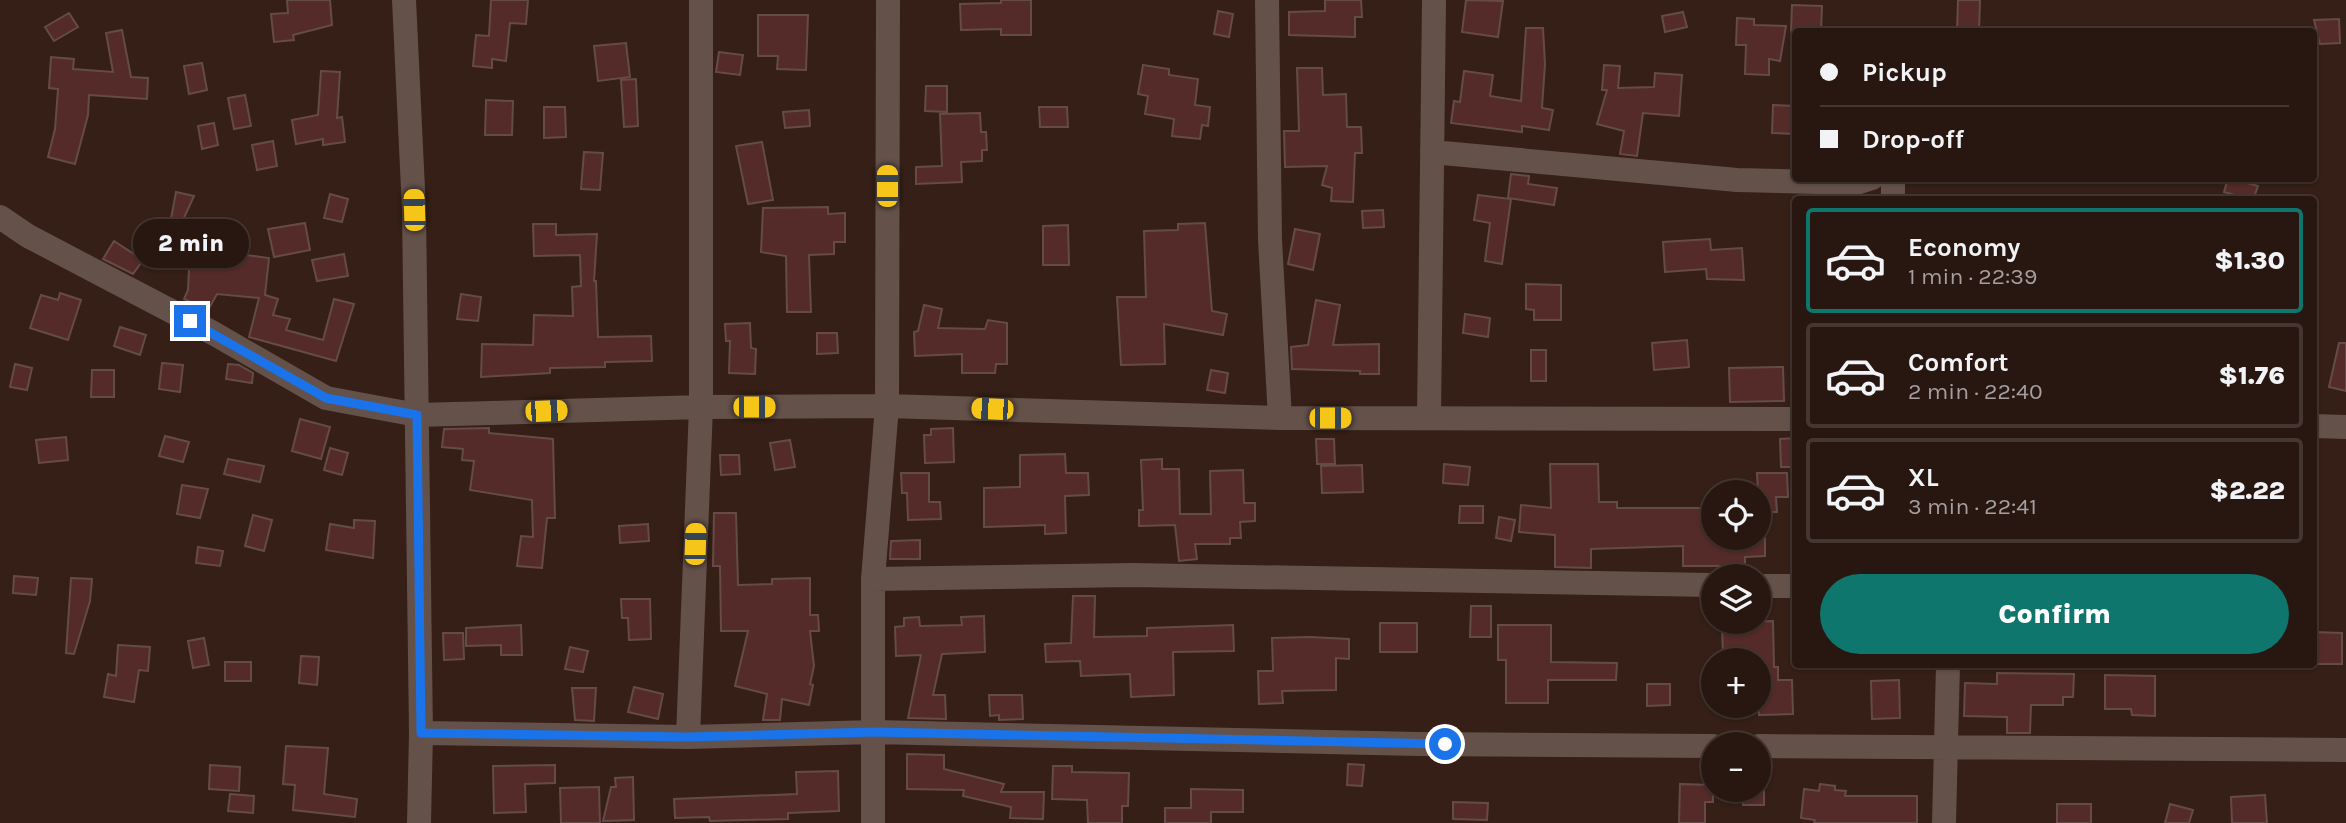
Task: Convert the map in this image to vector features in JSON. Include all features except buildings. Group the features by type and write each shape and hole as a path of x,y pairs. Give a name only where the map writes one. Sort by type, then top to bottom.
{"street":[{"path":"404,0 414,210 421,733 419,823"},
{"path":"688,737 701,407 701,0"},
{"path":"873,823 873,579 887,406 888,0"},
{"path":"1266,0 1270,240 1280,418"},
{"path":"1429,417 1434,0"},
{"path":"1432,152 1737,180 1792,181"},
{"path":"1817,182 1860,182"},
{"path":"0,217 28,236 212,333 326,398 417,415 701,407 887,406 1280,418 1792,419"},
{"path":"2317,426 2346,427"},
{"path":"873,579 1133,575 1701,585"},
{"path":"1771,586 1792,586"},
{"path":"1944,823 1948,668"},
{"path":"421,733 688,737 874,732 1404,744 1701,746"},
{"path":"1771,746 2346,751"}],"route":[{"path":"190,321 326,398 417,415 421,733 688,737 874,732 1445,744"}]}
